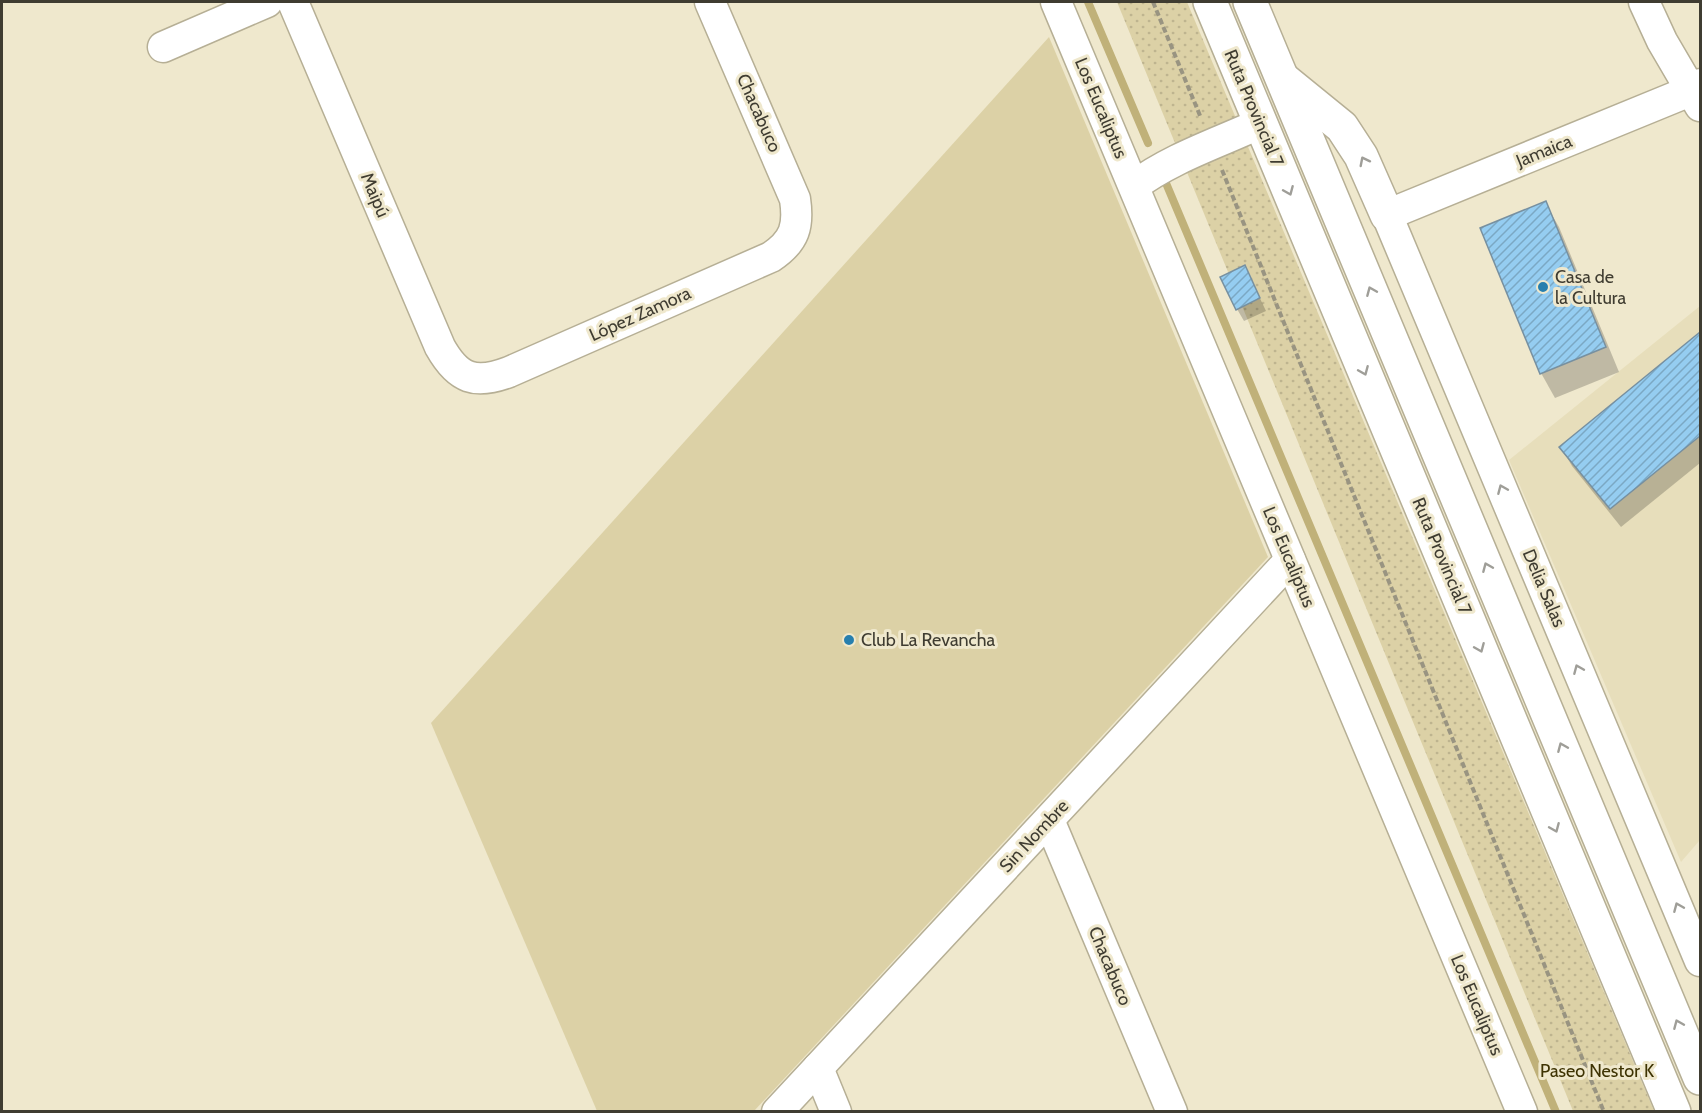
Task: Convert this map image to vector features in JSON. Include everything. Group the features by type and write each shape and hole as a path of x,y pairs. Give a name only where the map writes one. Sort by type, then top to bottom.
{"highway":[{"name":"Ruta Provincial 7","path":"1210,2 1674,1112"},
{"name":"Ruta Provincial 7","path":"1250,2 1701,1078"},
{"path":"1282,78 1342,128 1361,156 1387,215"}],"street":[{"path":"163,48 267,2"},
{"name":"Maipú","path":"293,2 440,347 458,371 471,377"},
{"name":"Chacabuco","path":"710,2 790,185 796,206 796,226"},
{"name":"Los Eucaliptus","path":"1056,2 1150,175 1290,560 1522,1112"},
{"path":"1644,2 1662,41 1697,94"},
{"name":"Jamaica","path":"1387,215 1697,94"},
{"path":"1150,175 1261,123"},
{"name":"Delia Salas","path":"1387,215 1701,961"},
{"name":"López Zamora","path":"471,377 485,378 509,372 771,256 783,249 796,226"},
{"name":"Sin Nombre","path":"777,1112 1290,560"},
{"name":"Chacabuco","path":"1049,820 1172,1112"},
{"path":"818,1068 836,1112"}],"path":[{"path":"1153,2 1604,1112"}],"shaded area":[{"path":"1700,306 1700,840 1681,862 1509,460"}],"green space":[{"name":"Paseo Nestor K","path":"1117,2 1187,2 1654,1111 1573,1111"},
{"name":"Club La Revancha","path":"1049,37 1268,557 754,1111 597,1111 431,723"}],"building":[{"name":"Casa de la Cultura","path":"1546,201 1606,347 1540,374 1480,228"},
{"path":"1245,265 1260,298 1236,310 1220,277"},
{"path":"1700,332 1700,436 1610,509 1559,447"}],"waterway":[{"path":"1088,2 1148,143"},
{"path":"1163,176 1556,1112"}],"place":[{"name":"Casa de la Cultura","path":"1543,287"},
{"name":"Club La Revancha","path":"849,640"}]}
